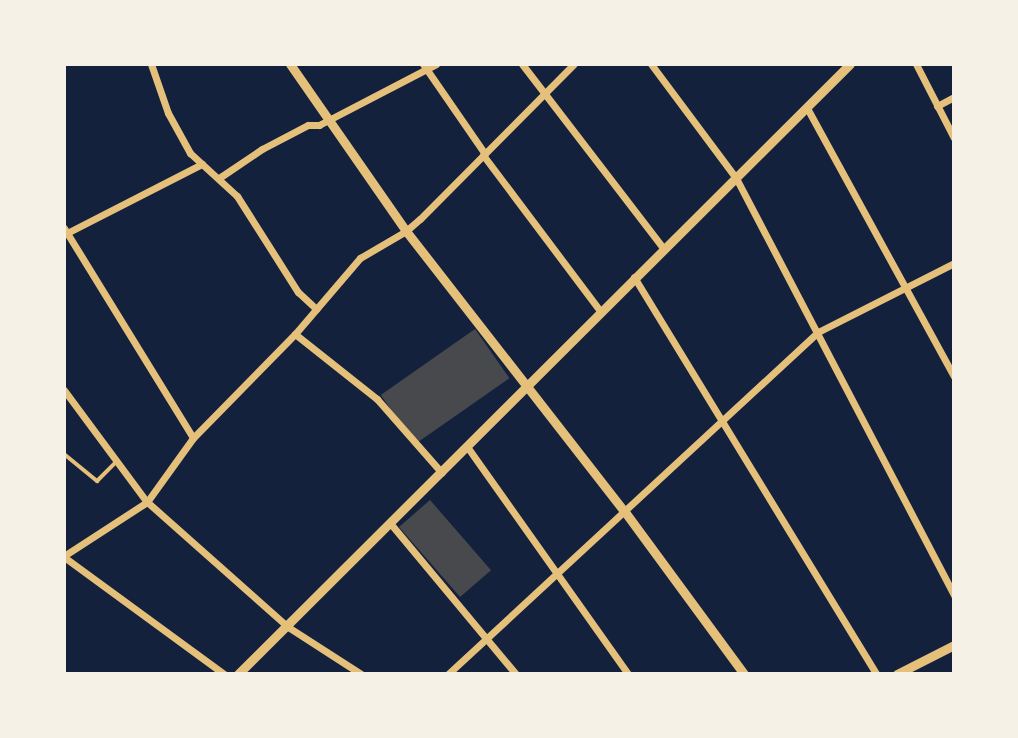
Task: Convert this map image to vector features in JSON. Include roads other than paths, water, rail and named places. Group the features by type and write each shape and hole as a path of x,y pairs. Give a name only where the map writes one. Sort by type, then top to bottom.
{"street":[{"path":"151,64 168,113 190,153 237,196 298,292 316,309"},
{"path":"290,64 331,118 406,231 625,512 744,674"},
{"path":"219,178 262,149 308,125 319,125 425,67 436,64"},
{"path":"522,64 663,248"},
{"path":"224,674 64,556 147,502 193,438 295,334 360,258 406,231 574,64"},
{"path":"651,64 736,178 954,595"},
{"path":"238,674 850,64"},
{"path":"916,64 954,138"},
{"path":"425,67 484,155 600,311"},
{"path":"937,106 954,97"},
{"path":"807,108 907,285 954,376"},
{"path":"193,438 65,232 202,164"},
{"path":"448,674 818,332 954,263"},
{"path":"634,277 876,674"},
{"path":"295,334 377,399 442,473"},
{"path":"64,390 147,502 288,627 361,674"},
{"path":"468,448 628,674"},
{"path":"390,523 489,637 516,674"},
{"path":"897,674 954,645"}],"lane":[{"path":"64,454 97,481 118,460"}]}
